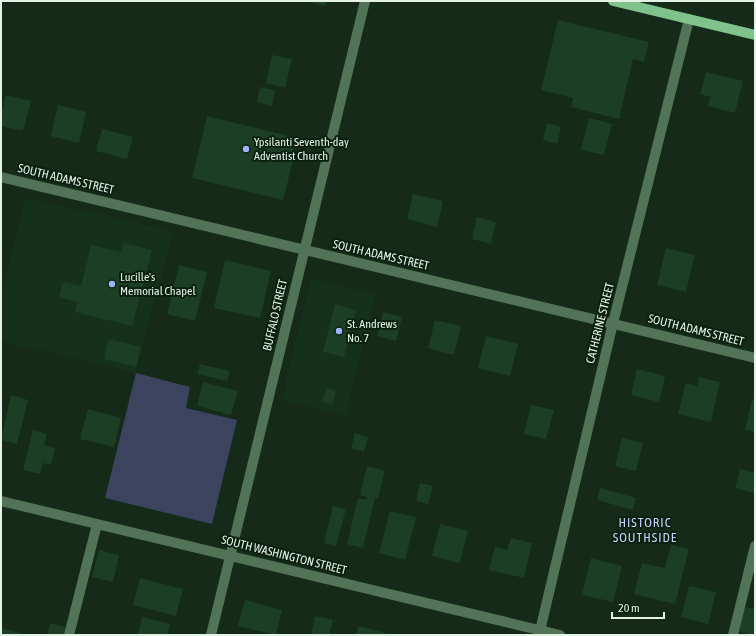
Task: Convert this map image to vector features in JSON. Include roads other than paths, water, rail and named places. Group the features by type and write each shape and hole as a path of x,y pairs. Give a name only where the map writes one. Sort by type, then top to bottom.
{"main road":[{"path":"613,1 755,35"}],"street":[{"name":"BUFFALO STREET","path":"211,635 365,1"},
{"name":"CATHERINE STREET","path":"540,633 613,323 689,19"},
{"name":"SOUTH ADAMS STREET","path":"1,177 755,358"},
{"name":"SOUTH WASHINGTON STREET","path":"1,501 540,633 560,635"},
{"path":"69,635 97,524"},
{"path":"733,635 755,546"}],"place":[{"name":"Ypsilanti Seventh-day Adventist Church","path":"246,149"},
{"name":"Lucille's Memorial Chapel","path":"112,284"},
{"name":"St. Andrews No. 7","path":"339,331"}],"district":[{"name":"HISTORIC SOUTHSIDE","path":"645,530"}]}
